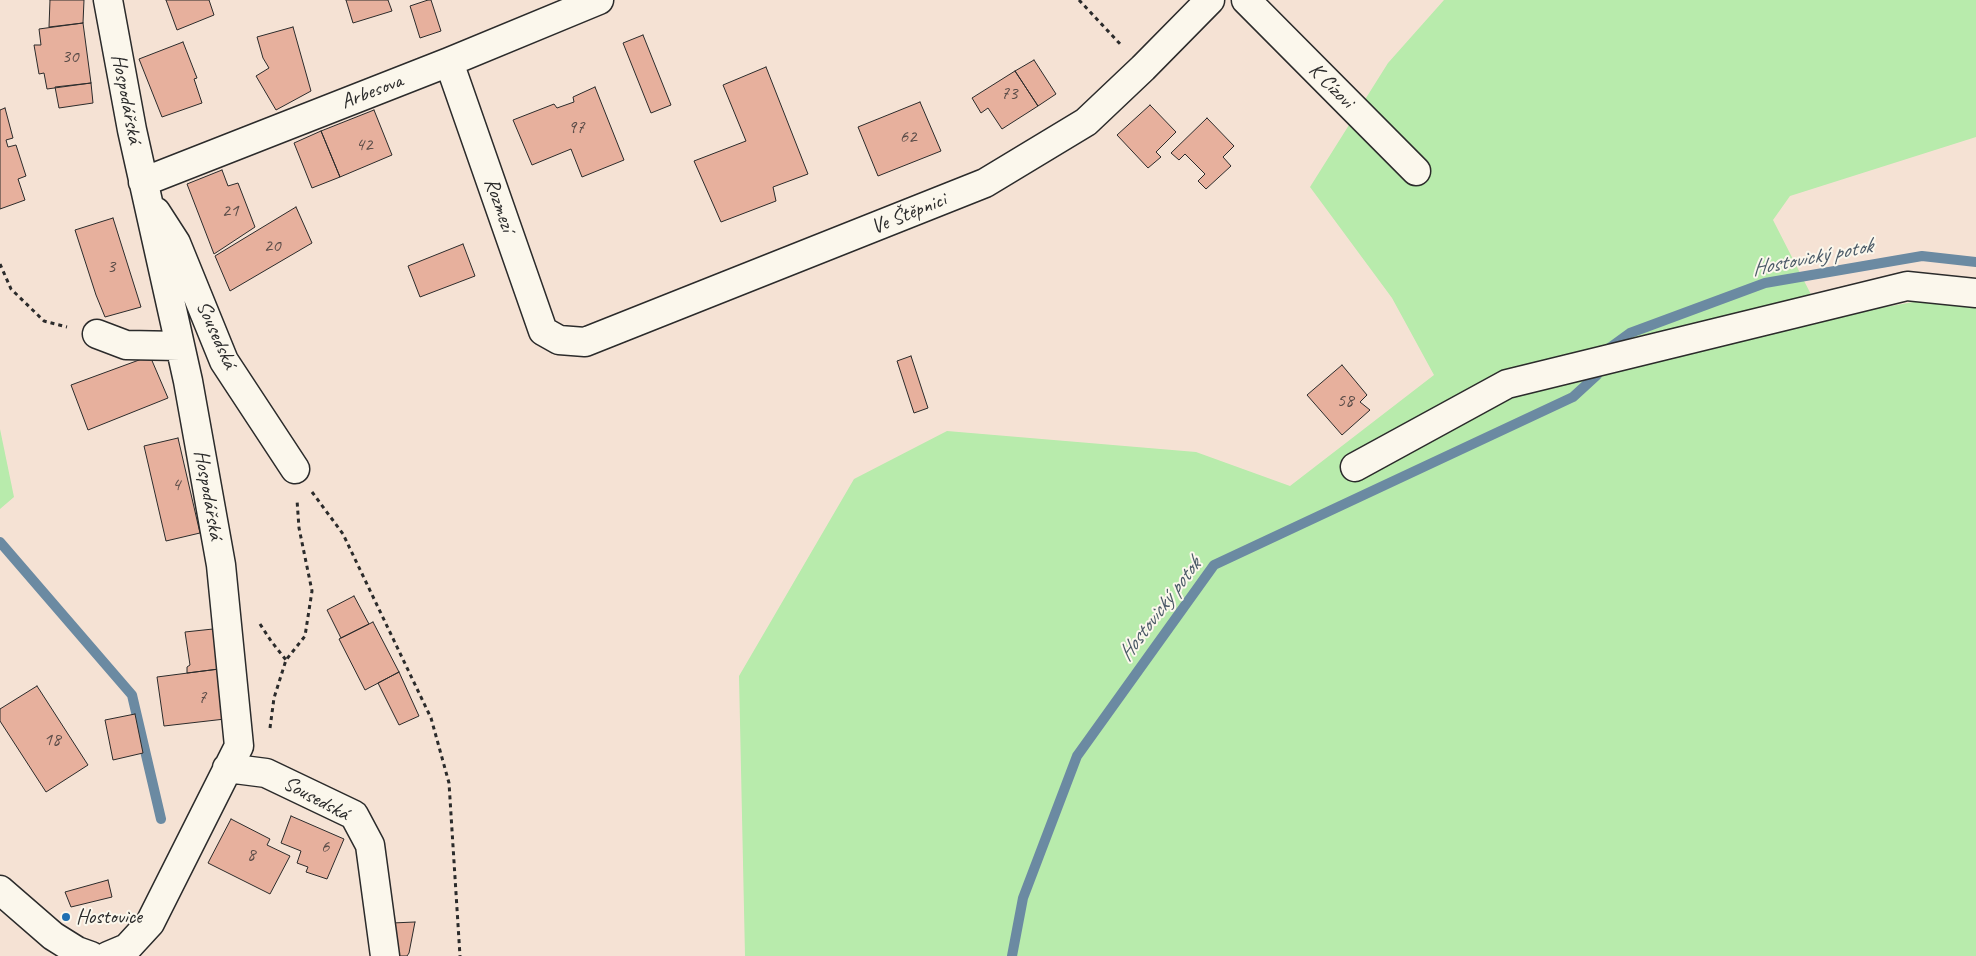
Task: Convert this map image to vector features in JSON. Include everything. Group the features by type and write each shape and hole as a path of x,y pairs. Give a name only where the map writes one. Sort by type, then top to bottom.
{"street":[{"name":"Hospodářská","path":"108,0 132,130 188,381 221,565 239,746 150,923 127,948 108,956"},
{"name":"Arbesova","path":"145,189 599,0"},
{"name":"Ve Štěpnici","path":"559,340 586,342 985,184 1086,122 1210,0"},
{"name":"K Cízovi","path":"1246,0 1416,172"},
{"name":"Rozmezí","path":"448,62 543,331 559,340"},
{"name":"Sousedská","path":"145,189 176,243 224,361 295,469"},
{"path":"1355,467 1507,384 1907,286 1976,293"},
{"path":"97,334 126,345 180,346"},
{"name":"Sousedská","path":"227,768 266,773 354,815 370,845 385,956"},
{"path":"0,890 53,936 77,952 91,956"}],"path":[{"path":"1079,0 1143,68"},
{"path":"0,264 12,289 44,321 97,334"},
{"path":"266,773 274,698 286,660 305,636 312,591 299,528 295,469"},
{"path":"295,469 343,534 431,718 448,783 460,956"}],"green space":[{"path":"1444,0 1976,0 1976,137 1790,196 1773,220 1823,318 1976,291 1976,956 745,956 739,676 854,479 947,431 1196,452 1290,486 1434,375 1392,298 1310,187 1388,63"},
{"path":"0,429 14,497 0,509"}],"building":[{"path":"50,0 84,0 83,23 49,27"},
{"path":"166,0 209,0 214,15 177,30"},
{"path":"346,0 388,0 392,11 353,23"},
{"path":"431,0 441,31 420,38 410,6"},
{"path":"83,23 91,83 47,89 44,73 39,74 34,45 41,45 39,29"},
{"path":"293,27 311,91 276,110 256,76 269,68 263,58 257,37"},
{"path":"643,35 671,105 651,113 623,43"},
{"path":"183,42 197,78 194,79 202,103 162,117 139,59"},
{"path":"1034,60 1056,94 1038,106 1015,71"},
{"path":"766,67 808,174 773,187 776,201 721,222 694,161 746,141 723,85"},
{"path":"1015,71 1038,106 1002,129 988,108 981,113 972,98"},
{"path":"91,83 93,103 59,108 55,87"},
{"path":"595,87 624,160 582,177 571,149 532,165 513,120 554,104 557,108 574,102 573,97"},
{"path":"920,102 941,151 878,176 858,127"},
{"path":"1150,105 1176,132 1156,152 1161,157 1148,168 1117,135"},
{"path":"5,108 13,138 6,140 8,147 16,145 26,176 18,179 25,200 0,209 0,110"},
{"path":"374,110 392,155 340,177 321,131"},
{"path":"1207,118 1234,146 1223,157 1231,166 1206,189 1198,181 1205,174 1185,154 1179,160 1171,153"},
{"path":"321,131 340,177 312,188 294,143"},
{"path":"222,170 228,186 238,183 255,227 214,254 187,184"},
{"path":"296,207 312,243 230,291 215,256"},
{"path":"113,218 141,307 105,317 75,230"},
{"path":"463,244 475,276 420,297 408,266"},
{"path":"150,356 168,398 88,430 71,385"},
{"path":"911,356 928,408 914,413 897,361"},
{"path":"1342,365 1367,395 1360,402 1370,410 1342,435 1307,395"},
{"path":"178,438 200,533 166,541 144,446"},
{"path":"354,596 369,624 341,638 327,610"},
{"path":"373,622 399,672 365,690 339,639"},
{"path":"213,629 219,669 187,673 187,667 190,665 185,632"},
{"path":"219,669 225,719 164,726 157,677"},
{"path":"399,672 419,716 399,725 378,683"},
{"path":"37,686 88,765 46,792 0,721 0,709"},
{"path":"135,714 143,753 113,760 105,720"},
{"path":"291,816 344,839 327,879 306,872 308,867 297,863 301,851 281,843"},
{"path":"231,819 270,839 267,845 290,856 270,894 208,863"},
{"path":"108,880 112,897 71,907 65,892"},
{"path":"415,922 409,953 407,956 399,956 395,953 392,923"}],"waterway":[{"name":"Hostovický potok","path":"1608,349 1630,333 1765,283 1922,256 1976,262"},
{"name":"Hostovický potok","path":"1012,956 1023,898 1077,756 1214,565 1573,397 1597,375"},
{"path":"0,542 132,695 161,819"}],"place":[{"name":"Hostovice","path":"66,917"}]}
